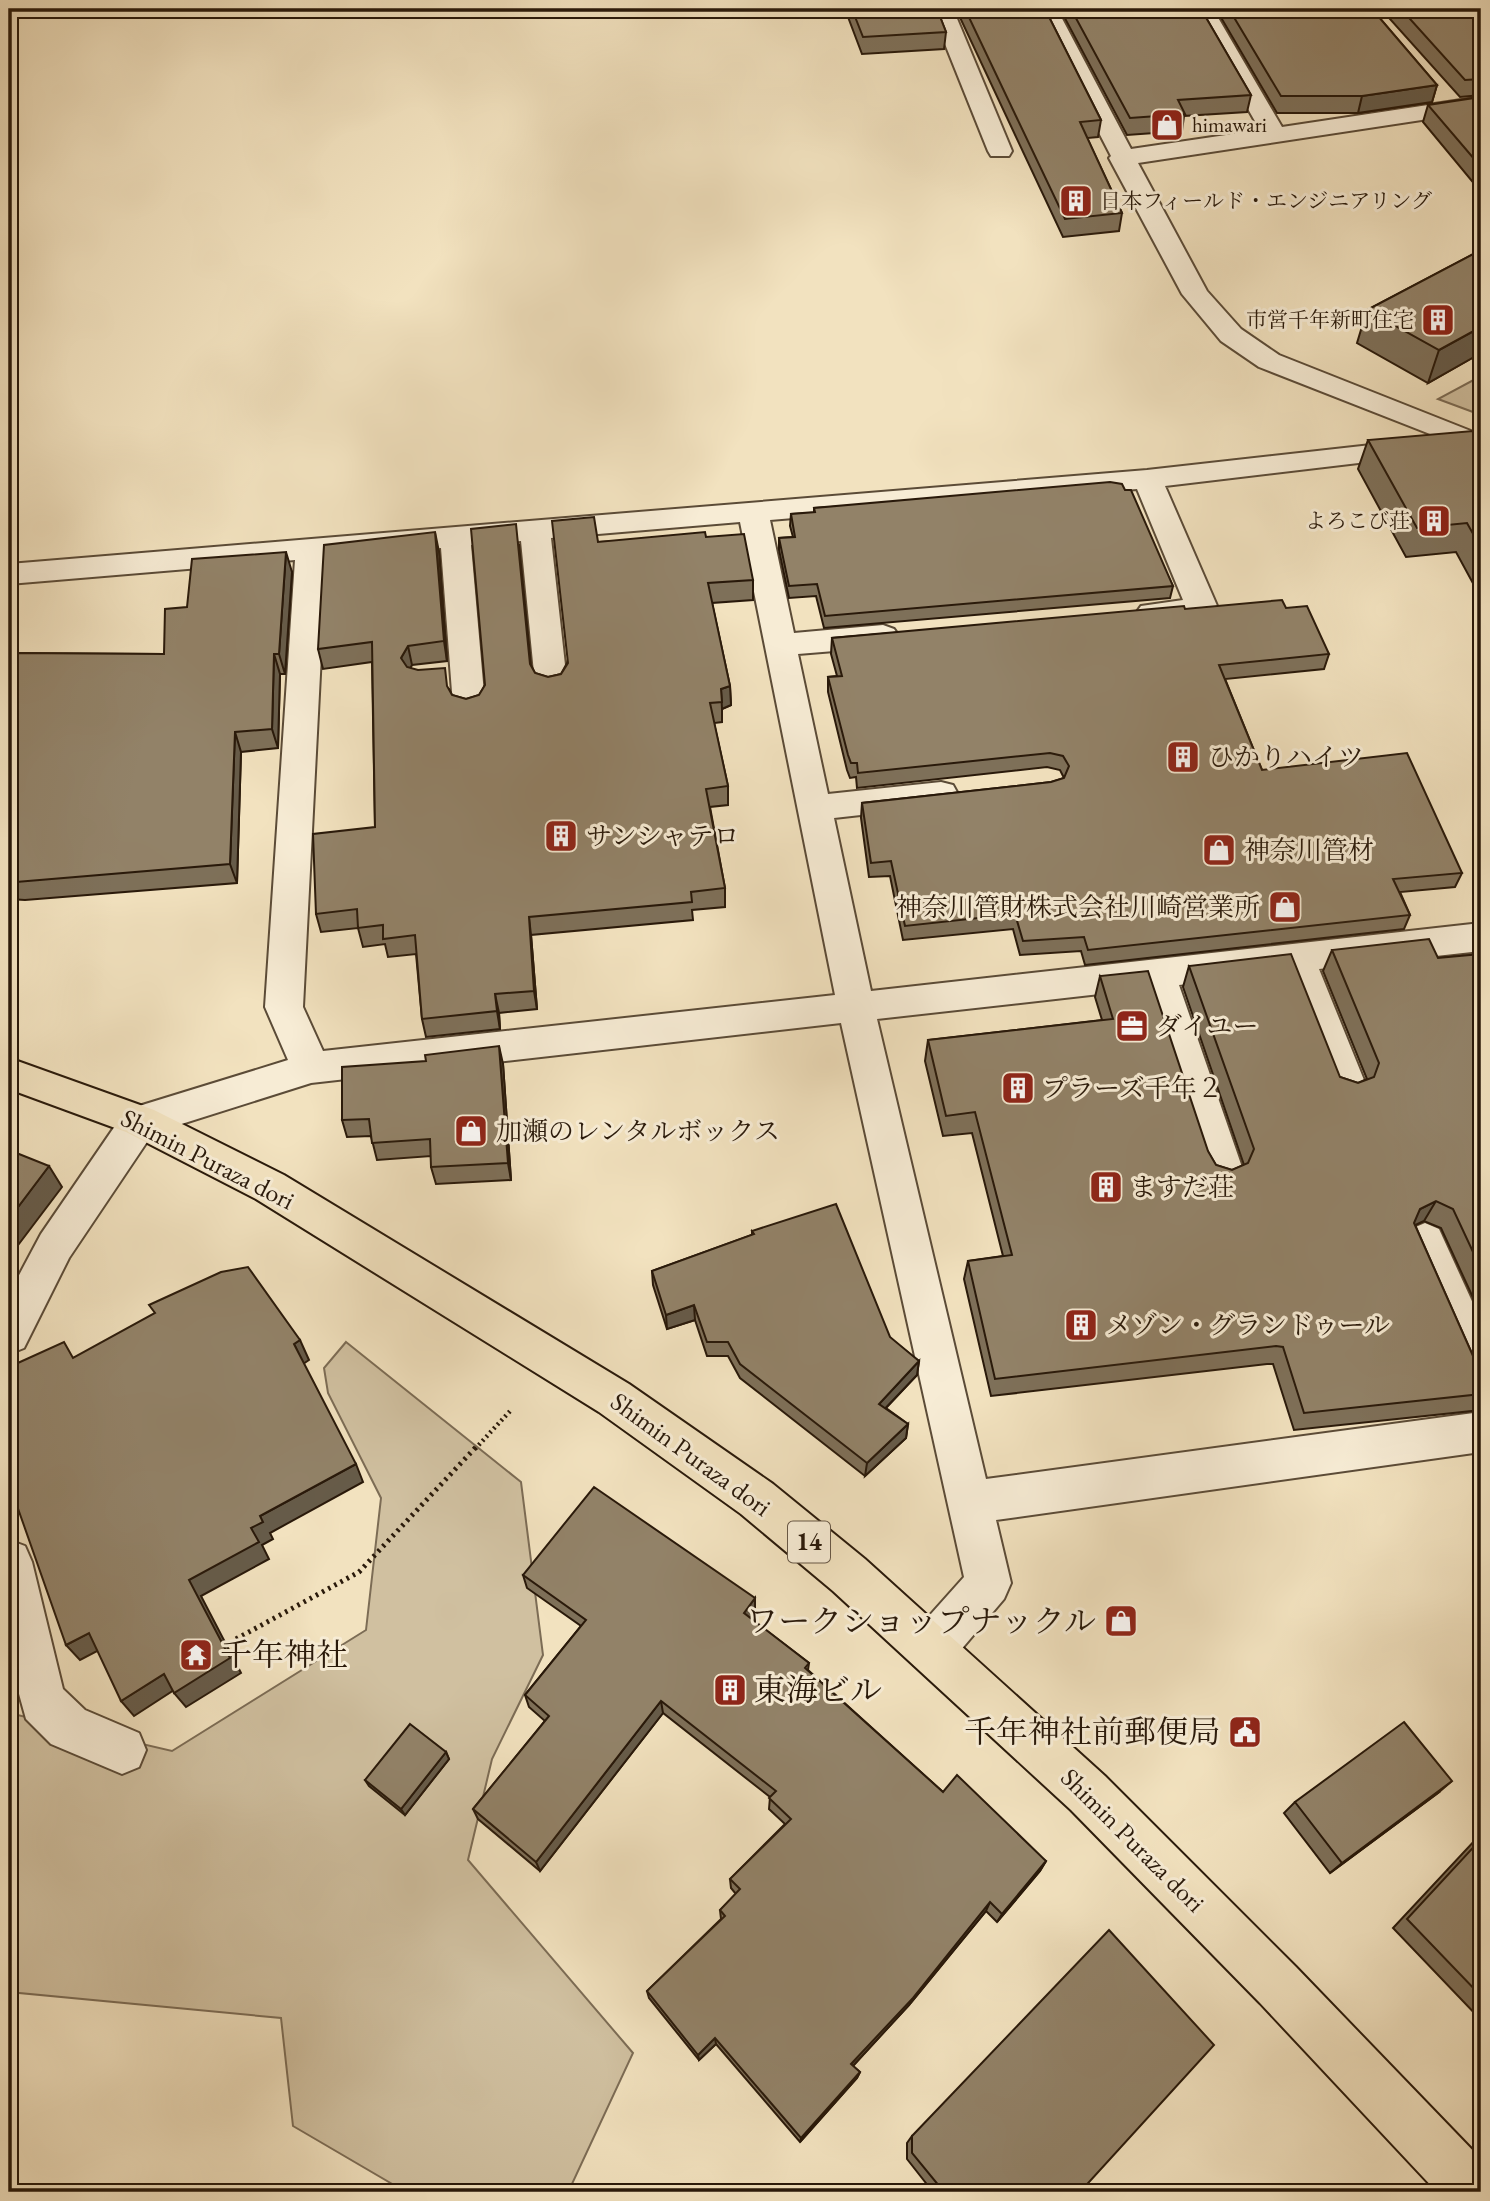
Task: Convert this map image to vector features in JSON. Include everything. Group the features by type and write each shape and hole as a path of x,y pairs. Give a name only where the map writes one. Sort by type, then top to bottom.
{"main road":[{"name":"Shimin Puraza dori","path":"9,1073 140,1121 270,1187 614,1398 757,1499 849,1574 1088,1793 1278,1985 1475,2192"}],"street":[{"path":"942,9 1000,151"},
{"path":"1046,9 1121,158 1195,294 1231,335 1269,361 1477,444"},
{"path":"1202,9 1275,134"},
{"path":"1436,88 1453,108"},
{"path":"1121,158 1481,104"},
{"path":"9,574 1147,479 1477,444"},
{"path":"1121,615 1202,608 1147,479"},
{"path":"753,512 856,1009 988,1583 931,1649"},
{"path":"535,530 551,683"},
{"path":"455,537 469,705"},
{"path":"310,549 284,1007 311,1068"},
{"path":"780,645 916,633"},
{"path":"434,675 466,673"},
{"path":"814,808 979,790"},
{"path":"9,1335 55,1246 140,1121 311,1068 1481,937"},
{"path":"1296,958 1347,1086"},
{"path":"1157,974 1223,1170"},
{"path":"1425,1241 1481,1368"},
{"path":"971,1502 1481,1432"},
{"path":"9,1562 43,1702 68,1727 122,1750"}],"path":[{"path":"236,1639 359,1573 511,1409"}],"shaded area":[{"path":"1481,376 1481,415 1438,399"},
{"path":"346,1342 521,1482 543,1655 492,1759 468,1860 633,2053 571,2186 577,2192 406,2192 293,2126 281,2018 9,1992 9,1713 172,1751 366,1630 381,1498 328,1393 324,1368"}],"building":[{"path":"852,9 937,9 946,32 863,37"},
{"path":"965,9 1045,9 1101,120 1080,122 1122,213 1065,219"},
{"path":"1071,9 1201,9 1251,95 1178,100 1185,114 1130,118"},
{"path":"1229,9 1372,9 1437,85 1362,96 1281,96"},
{"path":"1401,9 1481,9 1481,79 1465,80"},
{"path":"1481,97 1481,167 1428,105"},
{"path":"1481,250 1481,327 1439,350 1367,310"},
{"path":"1473,431 1481,444 1481,548 1467,523 1417,528 1368,440"},
{"path":"1110,482 1122,484 1125,490 1131,490 1173,586 825,616 817,584 789,586 779,538 795,537 791,514 815,512 814,508"},
{"path":"594,517 598,542 705,532 706,537 744,534 753,580 708,583 730,686 721,689 722,702 710,703 728,786 706,789 725,888 691,892 692,902 529,917 534,991 495,994 497,1011 422,1019 415,935 383,939 383,925 358,928 357,909 316,914 313,834 375,827 372,642 318,649 324,545 435,532 444,641 408,646 401,658 407,667 418,670 445,668 447,686 452,695 466,699 479,695 485,685 471,529 516,524 530,664 535,673 548,677 561,674 568,663 552,521"},
{"path":"286,552 279,654 274,654 272,729 235,732 230,864 9,881 9,653 164,654 165,609 187,607 192,559"},
{"path":"1282,600 1286,608 1307,606 1329,654 1219,665 1262,770 1407,753 1462,873 1393,879 1410,915 1088,950 1084,937 1023,941 1015,914 905,926 891,861 871,863 862,803 1051,782 1064,778 1069,766 1063,756 1050,753 858,773 857,763 851,763 848,755 828,677 842,676 832,638 1184,606 1185,609"},
{"path":"1429,939 1438,958 1481,954 1481,1269 1453,1209 1436,1201 1420,1209 1414,1223 1477,1365 1481,1367 1481,1394 1304,1413 1283,1347 1276,1346 995,1379 968,1261 1012,1255 975,1112 946,1116 928,1040 1113,1019 1100,976 1148,971 1208,1151 1216,1165 1232,1170 1248,1163 1254,1149 1189,966 1291,954 1340,1077 1358,1083 1374,1077 1379,1063 1332,950"},
{"path":"499,1046 508,1163 431,1167 430,1139 372,1143 369,1119 342,1120 342,1067 426,1061 425,1055"},
{"path":"9,1150 49,1166 9,1219"},
{"path":"836,1204 890,1337 919,1361 879,1404 908,1424 867,1463 740,1364 728,1342 707,1342 694,1305 666,1315 652,1271 754,1234 752,1231"},
{"path":"248,1267 300,1340 294,1344 356,1464 260,1516 263,1522 251,1528 259,1542 189,1580 230,1658 174,1693 164,1674 121,1701 89,1633 66,1645 9,1483 9,1367 64,1342 73,1358 155,1313 149,1305 221,1272"},
{"path":"594,1487 755,1598 744,1613 809,1663 805,1668 943,1792 957,1775 1046,1861 1002,1914 990,1902 913,1998 851,2064 860,2072 801,2138 715,2038 698,2055 647,1991 725,1916 720,1910 740,1889 730,1879 791,1819 769,1798 776,1791 661,1701 536,1862 473,1809 549,1716 525,1695 586,1620 523,1575"},
{"path":"1404,1722 1452,1781 1342,1863 1295,1802"},
{"path":"410,1724 446,1752 401,1809 365,1780"},
{"path":"1481,1839 1481,1996 1407,1919"},
{"path":"1109,1930 1214,2045 1080,2192 944,2192 912,2153 912,2136"}],"place":[{"name":"himawari","path":"1167,125"},
{"name":"日本フィールド・エンジニアリング","path":"1076,201"},
{"name":"市営千年新町住宅","path":"1438,320"},
{"name":"よろこび荘","path":"1434,521"},
{"name":"ひかりハイツ","path":"1183,757"},
{"name":"サンシャテロ","path":"561,836"},
{"name":"神奈川管材","path":"1219,850"},
{"name":"神奈川管財株式会社川崎営業所","path":"1285,907"},
{"name":"ダイユー","path":"1132,1026"},
{"name":"プラーズ千年２","path":"1018,1088"},
{"name":"加瀬のレンタルボックス","path":"471,1131"},
{"name":"ますだ荘","path":"1106,1187"},
{"name":"メゾン・グランドゥール","path":"1081,1325"},
{"name":"ワークショップナックル","path":"1121,1621"},
{"name":"千年神社","path":"196,1655"},
{"name":"東海ビル","path":"730,1690"},
{"name":"千年神社前郵便局","path":"1245,1732"}]}
